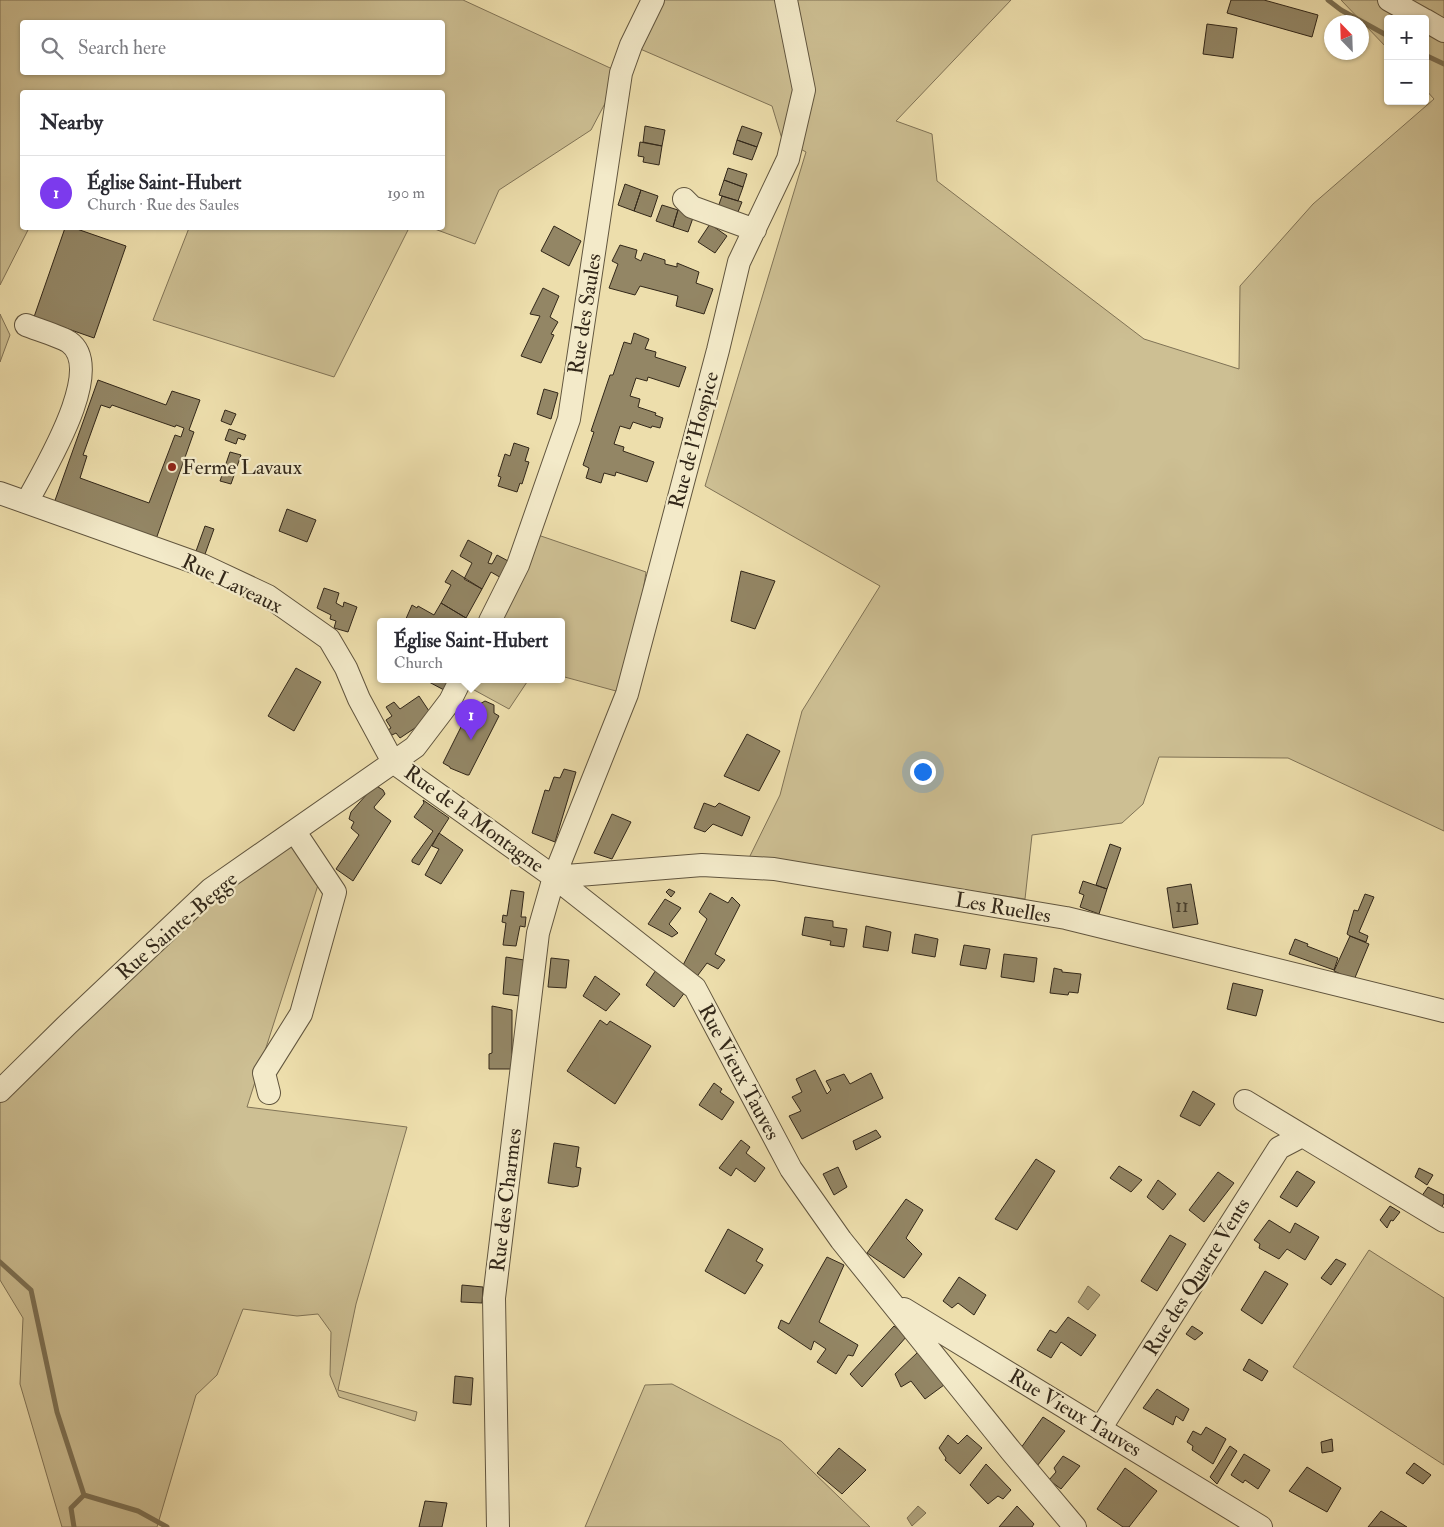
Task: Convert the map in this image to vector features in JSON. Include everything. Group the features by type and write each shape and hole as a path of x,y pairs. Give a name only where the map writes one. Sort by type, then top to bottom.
{"street":[{"name":"Rue des Saules","path":"492,618 518,565 569,419 621,74 631,45 653,0"},
{"name":"Rue de l'Hospice","path":"554,877 627,694 718,350 739,262 788,159 804,90 786,0"},
{"path":"1389,0 1417,15"},
{"path":"1429,22 1444,31"},
{"path":"684,199 692,207 755,230"},
{"path":"26,325 69,342 81,356 81,382 70,417 27,502"},
{"name":"Rue Laveaux","path":"0,493 202,565 268,596 329,639 346,668 393,762"},
{"path":"393,762 415,747 450,700 459,683"},
{"name":"Rue de la Montagne","path":"393,762 554,877"},
{"name":"Rue Sainte-Begge","path":"0,1091 68,1024 211,890 393,762"},
{"path":"270,1093 264,1073 302,1014 335,892 295,832"},
{"name":"Les Ruelles","path":"554,877 702,864 774,869 1066,918 1444,1011"},
{"name":"Rue Vieux Tauves","path":"554,877 695,988 791,1169 841,1240 1010,1451 1075,1527"},
{"name":"Rue des Charmes","path":"498,1527 494,1298 538,933 554,877"},
{"path":"1245,1101 1444,1221"},
{"name":"Rue des Quatre Vents","path":"1100,1429 1279,1148 1302,1136"},
{"name":"Rue Vieux Tauves","path":"889,1300 1262,1527"}],"shaded area":[{"path":"0,0 463,0 621,73 591,130 499,190 475,244 437,230 445,230 445,90 20,90 20,230 28,230 0,285"},
{"path":"653,0 1011,0 896,121 932,134 937,181 1144,339 1239,369 1240,286 1313,204 1434,99 1429,93 1429,15 1384,15 1384,45 1369,29 1369,15 1355,15 1341,0 1444,0 1444,831 1288,758 1159,757 1143,804 1122,823 1032,835 1025,899 749,858 780,795 802,711 880,586 705,486 806,152 782,139 772,106 631,45"},
{"path":"188,230 408,230 334,377 153,320"},
{"path":"0,314 10,335 0,362"},
{"path":"538,535 646,572 627,694 565,677 565,618 497,618"},
{"path":"466,683 526,683 509,709 465,685"},
{"path":"289,836 319,882 247,1107 407,1127 356,1304 338,1390 417,1412 415,1421 339,1397 330,1375 331,1332 318,1314 297,1316 243,1309 217,1375 196,1395 157,1527 62,1527 20,1384 23,1318 0,1280 0,1091 68,1024"},
{"path":"1369,1250 1444,1298 1444,1465 1293,1367"},
{"path":"1088,1286 1100,1295 1088,1310 1078,1302"},
{"path":"672,1384 781,1441 870,1527 585,1527 645,1385"},
{"path":"918,1506 926,1513 912,1526 907,1518"}],"building":[{"path":"1231,0 1264,0 1318,15 1312,37 1227,13"},
{"path":"1207,24 1237,28 1233,58 1203,54"},
{"path":"645,126 665,130 662,146 643,142"},
{"path":"742,126 762,133 757,147 737,140"},
{"path":"737,140 757,147 752,160 733,154"},
{"path":"640,142 662,146 659,165 643,162 644,157 638,156"},
{"path":"728,168 747,174 743,187 724,180"},
{"path":"724,180 743,187 738,201 719,195"},
{"path":"625,184 641,190 634,211 618,205"},
{"path":"641,190 658,196 651,217 634,211"},
{"path":"722,196 742,202 736,217 717,210"},
{"path":"662,205 678,210 673,227 656,221"},
{"path":"678,210 694,215 688,232 673,227"},
{"path":"710,224 727,236 715,253 698,242"},
{"path":"554,226 581,241 569,266 541,251"},
{"path":"64,230 80,230 126,246 94,338 34,317"},
{"path":"620,245 637,250 635,258 641,261 644,253 665,260 665,264 677,267 677,263 699,272 696,283 713,289 704,314 676,306 678,296 640,286 635,295 609,288 618,264 612,261"},
{"path":"543,288 559,296 550,317 558,322 551,334 554,335 541,363 521,356 540,316 530,314"},
{"path":"634,333 649,339 645,349 656,352 655,357 686,367 679,387 648,377 647,381 636,378 630,396 640,399 638,407 656,413 655,415 663,418 660,428 652,426 651,428 633,422 630,429 620,426 614,444 624,447 623,451 654,462 647,482 616,472 615,476 604,473 601,483 586,478 589,468 583,465 594,432 591,431 610,375 613,375 624,342 631,344"},
{"name":"Ferme Lavaux","path":"98,380 166,405 172,391 200,400 189,430 194,432 155,542 53,506","holes":["101,405 110,408 112,405 175,427 176,425 184,428 181,437 175,435 149,503 80,478 87,456 83,455"]},
{"path":"544,389 558,393 551,419 537,414"},
{"path":"225,410 236,414 231,425 221,421"},
{"path":"229,429 246,435 244,440 238,438 236,444 225,440"},
{"path":"514,443 529,448 525,461 529,462 522,484 520,483 517,492 498,486 501,477 498,476 505,454 510,456"},
{"path":"230,452 241,455 231,484 220,481"},
{"path":"287,509 316,520 307,542 279,531"},
{"path":"205,526 214,529 204,557 195,554"},
{"path":"468,540 492,553 488,563 492,564 497,555 510,562 503,579 491,572 482,589 464,579 472,563 460,556"},
{"path":"452,570 482,589 466,618 441,603 451,585 445,582"},
{"path":"741,571 775,581 755,629 731,621"},
{"path":"324,588 339,593 336,603 343,607 344,602 357,607 348,632 334,628 336,621 330,619 331,615 317,608"},
{"path":"441,603 466,618 406,618 412,605 417,608 418,606 434,615"},
{"path":"296,668 321,682 294,731 268,716"},
{"path":"431,683 449,683 444,690"},
{"path":"419,696 431,714 424,722 400,738 396,733 392,735 388,730 391,728 386,720 392,716 386,707 394,702 400,709"},
{"path":"485,701 494,705 494,713 499,716 469,775 467,775 443,763 473,703 478,705"},
{"path":"747,734 780,751 759,791 724,776"},
{"path":"564,769 576,772 555,842 532,833 545,790 549,791 554,777 560,778"},
{"path":"375,785 383,790 385,794 374,807 391,821 353,881 336,869 359,835 351,828 354,822 349,819 351,812"},
{"path":"423,800 449,818 419,865 412,862 412,860 433,831 414,817 424,803"},
{"path":"704,803 715,807 719,803 750,817 742,836 713,824 705,832 694,828"},
{"path":"612,814 631,822 612,859 594,853"},
{"path":"439,833 463,850 441,884 425,875 439,849 432,846"},
{"path":"1110,844 1121,848 1107,889 1096,885"},
{"path":"1083,881 1107,889 1099,914 1080,907 1084,895 1079,893"},
{"path":"1191,884 1198,924 1173,928 1167,888"},
{"path":"669,889 675,892 671,897 666,892"},
{"path":"511,890 524,892 521,917 526,917 525,927 520,926 516,946 503,945 506,923 502,922 503,915 507,916"},
{"path":"710,893 728,903 732,897 740,905 715,954 725,960 718,969 707,963 695,979 681,969 707,919 699,912"},
{"path":"1365,894 1374,897 1359,932 1368,936 1366,942 1347,934 1354,910 1358,911"},
{"path":"665,899 681,908 669,924 678,933 672,937 648,924"},
{"path":"805,917 833,921 833,927 847,929 844,947 830,945 831,941 802,935"},
{"path":"866,926 891,932 888,951 863,947"},
{"path":"915,934 938,939 935,957 912,953"},
{"path":"1350,936 1369,944 1354,980 1334,971"},
{"path":"1295,939 1308,944 1307,946 1338,958 1334,970 1289,954"},
{"path":"964,945 990,949 986,969 960,965"},
{"path":"1004,954 1037,958 1034,982 1001,977"},
{"path":"506,957 524,960 520,996 503,994"},
{"path":"551,958 569,960 566,988 548,987"},
{"path":"658,967 688,988 674,1007 646,985"},
{"path":"1054,968 1062,970 1062,972 1081,974 1078,993 1069,992 1068,995 1050,993"},
{"path":"595,976 620,994 606,1011 583,996"},
{"path":"1233,983 1263,990 1256,1016 1227,1009"},
{"path":"492,1006 512,1010 512,1053 516,1069 489,1069 489,1054 492,1053"},
{"path":"600,1020 607,1025 610,1021 651,1046 615,1104 567,1071"},
{"path":"815,1070 827,1094 831,1090 826,1081 844,1074 850,1084 871,1073 883,1098 802,1139 789,1116 801,1111 792,1097 802,1092 796,1079"},
{"path":"714,1083 722,1089 720,1092 734,1102 722,1120 699,1105"},
{"path":"1193,1091 1215,1104 1200,1126 1180,1116"},
{"path":"876,1130 881,1137 856,1150 853,1141"},
{"path":"741,1140 750,1147 746,1153 765,1168 755,1182 736,1168 731,1176 719,1168"},
{"path":"554,1143 579,1147 576,1167 581,1168 578,1186 548,1183"},
{"path":"1036,1159 1055,1171 1017,1230 995,1219"},
{"path":"1119,1166 1142,1180 1131,1192 1110,1178"},
{"path":"838,1167 847,1187 834,1195 823,1174"},
{"path":"1419,1168 1433,1175 1427,1185 1415,1177"},
{"path":"1297,1171 1315,1182 1297,1207 1280,1197"},
{"path":"1218,1172 1234,1183 1204,1222 1189,1210"},
{"path":"1158,1180 1176,1194 1163,1210 1147,1197"},
{"path":"1428,1187 1444,1195 1444,1203 1439,1211 1419,1200"},
{"path":"906,1199 923,1210 906,1238 922,1254 904,1278 867,1253"},
{"path":"1390,1206 1400,1212 1393,1221 1391,1220 1387,1228 1380,1220"},
{"path":"1269,1220 1290,1233 1295,1223 1319,1237 1305,1260 1287,1249 1279,1259 1259,1248 1260,1244 1254,1240"},
{"path":"728,1229 763,1249 756,1261 763,1265 745,1294 705,1271"},
{"path":"1170,1235 1186,1244 1157,1291 1141,1281"},
{"path":"827,1257 844,1265 819,1322 858,1345 853,1356 848,1355 836,1374 817,1362 826,1349 814,1341 811,1350 778,1328 781,1320 789,1324"},
{"path":"1336,1259 1346,1264 1331,1285 1321,1278"},
{"path":"1265,1271 1288,1284 1262,1324 1241,1310"},
{"path":"959,1277 986,1295 974,1315 958,1303 952,1308 943,1301"},
{"path":"462,1285 483,1287 482,1303 461,1302"},
{"path":"1068,1317 1096,1335 1081,1356 1061,1342 1051,1358 1037,1350 1050,1330 1056,1333"},
{"path":"894,1326 907,1336 862,1387 850,1374"},
{"path":"1192,1326 1203,1333 1195,1340 1186,1334"},
{"path":"918,1352 944,1385 925,1399 911,1381 901,1387 895,1374"},
{"path":"1249,1359 1268,1371 1262,1381 1243,1370"},
{"path":"455,1376 473,1378 471,1405 453,1403"},
{"path":"1157,1389 1189,1409 1183,1421 1176,1416 1173,1425 1143,1408"},
{"path":"1043,1417 1065,1431 1037,1466 1018,1452"},
{"path":"1206,1427 1226,1439 1213,1464 1192,1450 1193,1446 1187,1442 1193,1431 1201,1435"},
{"path":"948,1435 958,1444 967,1435 982,1448 960,1474 945,1460 946,1458 939,1448"},
{"path":"1332,1439 1333,1451 1322,1453 1321,1442"},
{"path":"1230,1446 1237,1451 1217,1484 1210,1477"},
{"path":"839,1448 866,1470 842,1494 817,1473"},
{"path":"1244,1454 1270,1470 1258,1489 1245,1480 1243,1483 1231,1475"},
{"path":"1063,1456 1080,1466 1061,1489 1049,1480 1056,1472 1054,1468"},
{"path":"1414,1463 1431,1475 1423,1484 1406,1473"},
{"path":"986,1464 1011,1490 1003,1499 998,1496 988,1504 970,1485"},
{"path":"1307,1467 1341,1488 1327,1512 1289,1491"},
{"path":"1125,1468 1157,1491 1129,1527 1123,1527 1097,1509"},
{"path":"425,1501 447,1503 442,1527 419,1527"},
{"path":"1017,1506 1034,1524 1032,1527 999,1527"},
{"path":"1381,1511 1407,1527 1368,1527"}],"waterway":[{"path":"1328,0 1341,10 1384,34"},
{"path":"1429,57 1444,64"},
{"path":"0,1262 31,1290 57,1412 84,1495 138,1511 167,1527"},
{"path":"74,1527 71,1508 84,1495"}],"place":[{"name":"Ferme Lavaux","path":"172,467"},
{"name":"Église Saint-Hubert","path":"471,740"}]}
